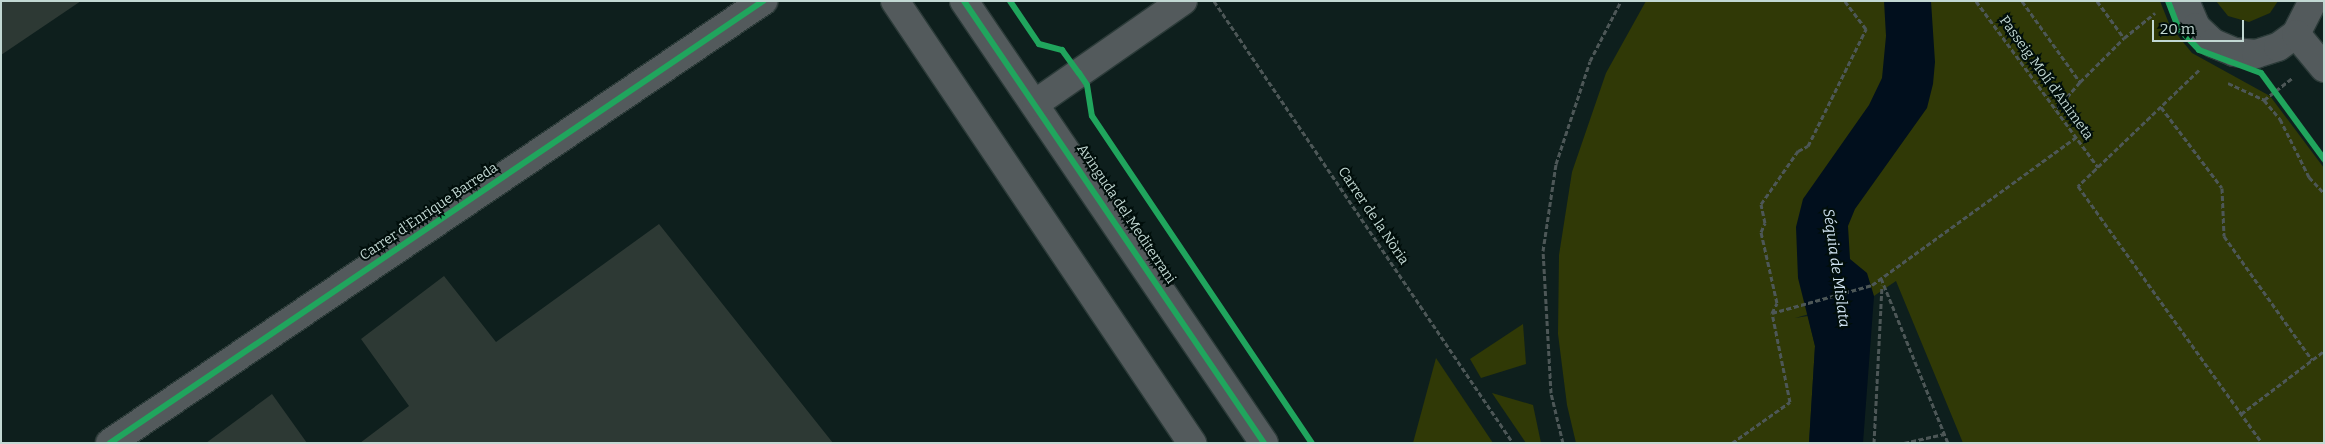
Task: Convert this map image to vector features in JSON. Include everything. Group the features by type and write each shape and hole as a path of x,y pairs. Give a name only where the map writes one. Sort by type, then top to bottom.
{"street":[{"name":"Carrer d'Enrique Barreda","path":"110,443 763,1"},
{"path":"894,1 1192,443"},
{"name":"Avinguda del Mediterrani","path":"964,1 1036,103 1264,443"},
{"path":"1036,103 1182,1"},
{"path":"2185,1 2196,28 2213,43 2234,52 2256,54 2278,48 2296,34 2313,1"},
{"path":"2296,34 2324,68"}],"path":[{"path":"1563,443 1551,393 1543,251 1556,164 1590,61 1621,1"},
{"path":"1732,443 1790,402 1772,313 1777,303 1761,232 1765,223 1761,204 1798,151 1808,146 1866,29 1845,1"},
{"path":"2022,1 2080,82"},
{"path":"2097,1 2124,38"},
{"path":"2154,7 2159,20"},
{"path":"2055,111 2080,82 2124,38 2155,13"},
{"path":"2193,62 2200,69 2208,73"},
{"path":"2200,69 2078,186 2262,443"},
{"path":"2224,81 2264,100 2280,120 2309,177 2324,193"},
{"path":"2269,82 2280,99"},
{"path":"2161,107 2222,188 2224,236 2312,360"},
{"path":"1772,313 1882,280 2075,138"},
{"path":"1882,280 1948,443"},
{"path":"1874,443 1882,280"},
{"path":"2241,414 2324,351"},
{"path":"1904,443 1945,434"}],"green space":[{"path":"1646,1 2160,1 2170,26 2192,53 2270,96 2324,168 2324,443 1963,443 1896,281 1874,296 1795,318 1808,316 1815,346 1809,443 1576,443 1567,405 1558,334 1559,255 1572,172 1606,73"},
{"path":"2216,1 2278,1 2270,13 2249,22 2228,16"},
{"path":"1523,324 1526,364 1481,378 1470,359"},
{"path":"1436,358 1493,443 1413,443"},
{"path":"1492,393 1533,405 1541,443 1526,443"}],"water":[{"name":"Séquia de Mislata","path":"1884,1 1931,1 1935,62 1933,84 1927,108 1855,209 1848,226 1850,259 1867,273 1874,296 1863,443 1809,443 1815,346 1798,278 1796,227 1803,199 1869,105 1882,78 1886,36"}],"building":[{"path":"1,1 81,1 1,55"},
{"path":"659,224 833,443 360,443 409,406 361,339 444,276 496,342"},
{"path":"272,394 307,443 206,443"}],"cycle path":[{"path":"110,443 763,1"},
{"path":"964,1 1264,443"},
{"path":"1010,1 1039,44 1062,50 1079,73 1087,85 1092,116 1312,443"},
{"path":"2168,1 2179,29 2199,50 2261,73 2324,159"}]}
